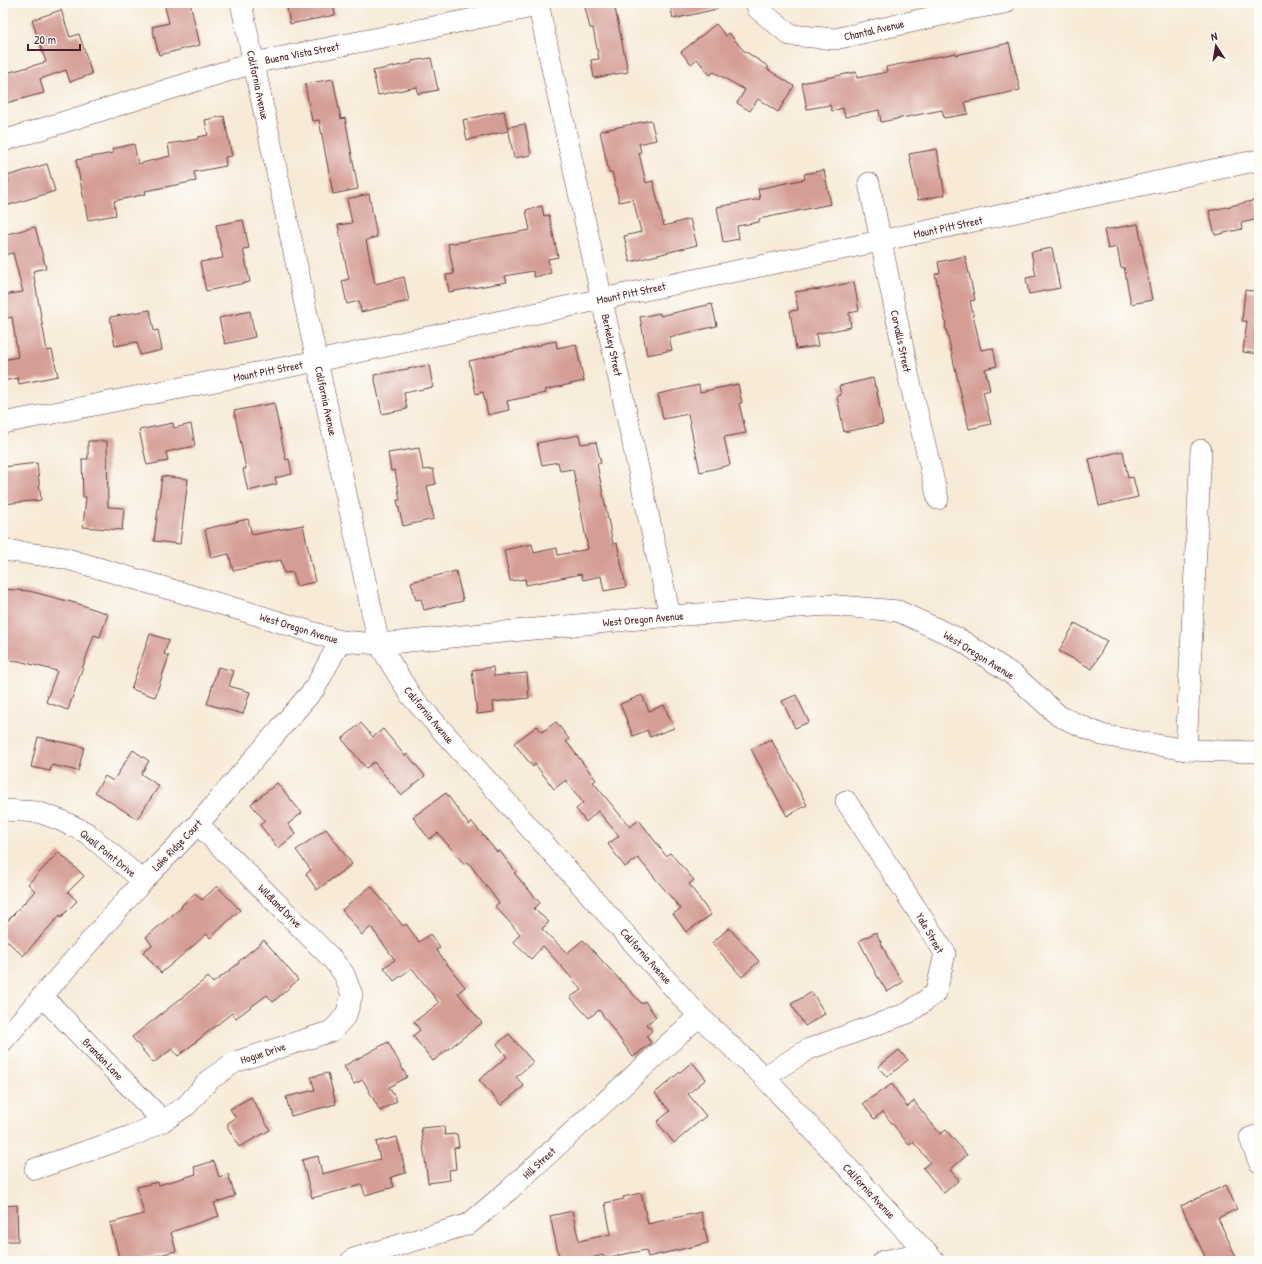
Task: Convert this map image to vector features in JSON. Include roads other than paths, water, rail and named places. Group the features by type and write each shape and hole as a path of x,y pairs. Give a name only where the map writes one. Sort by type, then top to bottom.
{"street":[{"name":"California Avenue","path":"241,3 379,644 410,696 699,1016 764,1077 930,1257"},
{"name":"Chantal Avenue","path":"756,3 758,9 790,35 835,40 963,6 1005,3"},
{"name":"Buena Vista Street","path":"3,141 253,63 538,4"},
{"name":"Berkeley Street","path":"538,4 670,616"},
{"name":"Mount Pitt Street","path":"3,423 317,361 602,298 880,241 1259,160"},
{"name":"Corvallis Street","path":"868,183 909,378 938,499"},
{"path":"1186,750 1201,450"},
{"name":"West Oregon Avenue","path":"3,550 64,558 340,641 379,644 670,616 828,605 898,611 958,640 1015,676 1059,716 1102,735 1186,750 1259,752"},
{"name":"Lake Ridge Court","path":"3,1041 143,881 198,824 315,688 340,641"},
{"name":"Yale Street","path":"764,1077 809,1049 908,1013 936,993 945,953 846,801"},
{"name":"Quail Point Drive","path":"3,810 38,812 60,820 87,833 143,881"},
{"name":"Wildland Drive","path":"198,824 333,960 344,974 352,995"},
{"name":"Hogue Drive","path":"36,1169 137,1134 163,1121 187,1105 209,1080 235,1062 332,1031 346,1015 352,995"},
{"name":"Brandon Lane","path":"42,996 163,1121"},
{"name":"Hill Street","path":"351,1261 353,1259 469,1224 509,1190 699,1016"},
{"path":"1255,1136 1259,1162"},
{"path":"884,1261 930,1257"}]}
